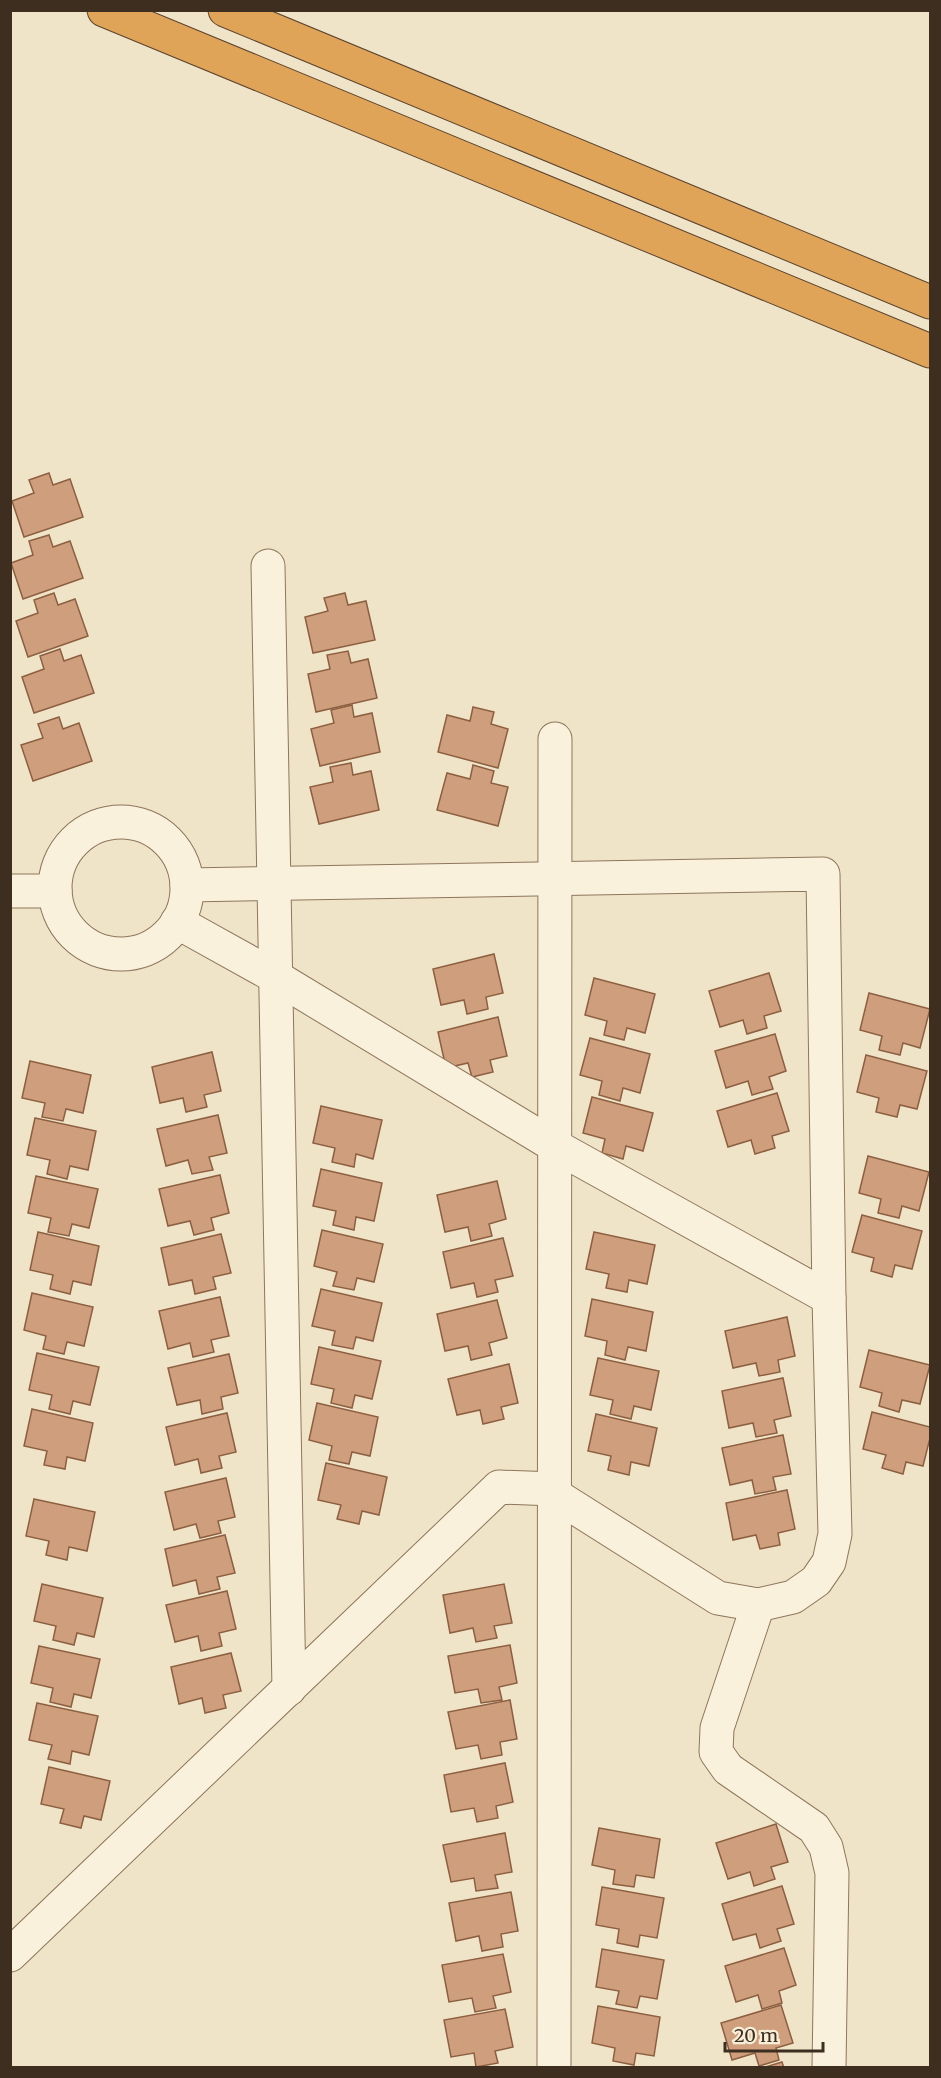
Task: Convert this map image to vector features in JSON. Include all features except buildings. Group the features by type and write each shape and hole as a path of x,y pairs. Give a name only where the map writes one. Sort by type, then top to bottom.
{"highway":[{"path":"104,10 930,351"},
{"path":"225,10 930,302"}],"street":[{"path":"268,566 289,1689"},
{"path":"554,2067 555,739"},
{"path":"120,821 141,825 160,834 175,849 184,868 187,885 183,912 171,931 154,945 133,953 110,954 89,946 72,932 60,913 55,891 57,870 66,850 81,835 99,825 120,821"},
{"path":"15,1942 289,1689 499,1487 555,1492 718,1598 758,1605 793,1597 816,1581 829,1562 835,1534 823,874 187,885"},
{"path":"10,891 55,891"},
{"path":"177,922 276,977 555,1146 829,1298"},
{"path":"758,1605 717,1728 716,1752 728,1769 814,1828 826,1846 832,1873 829,2067"}]}
